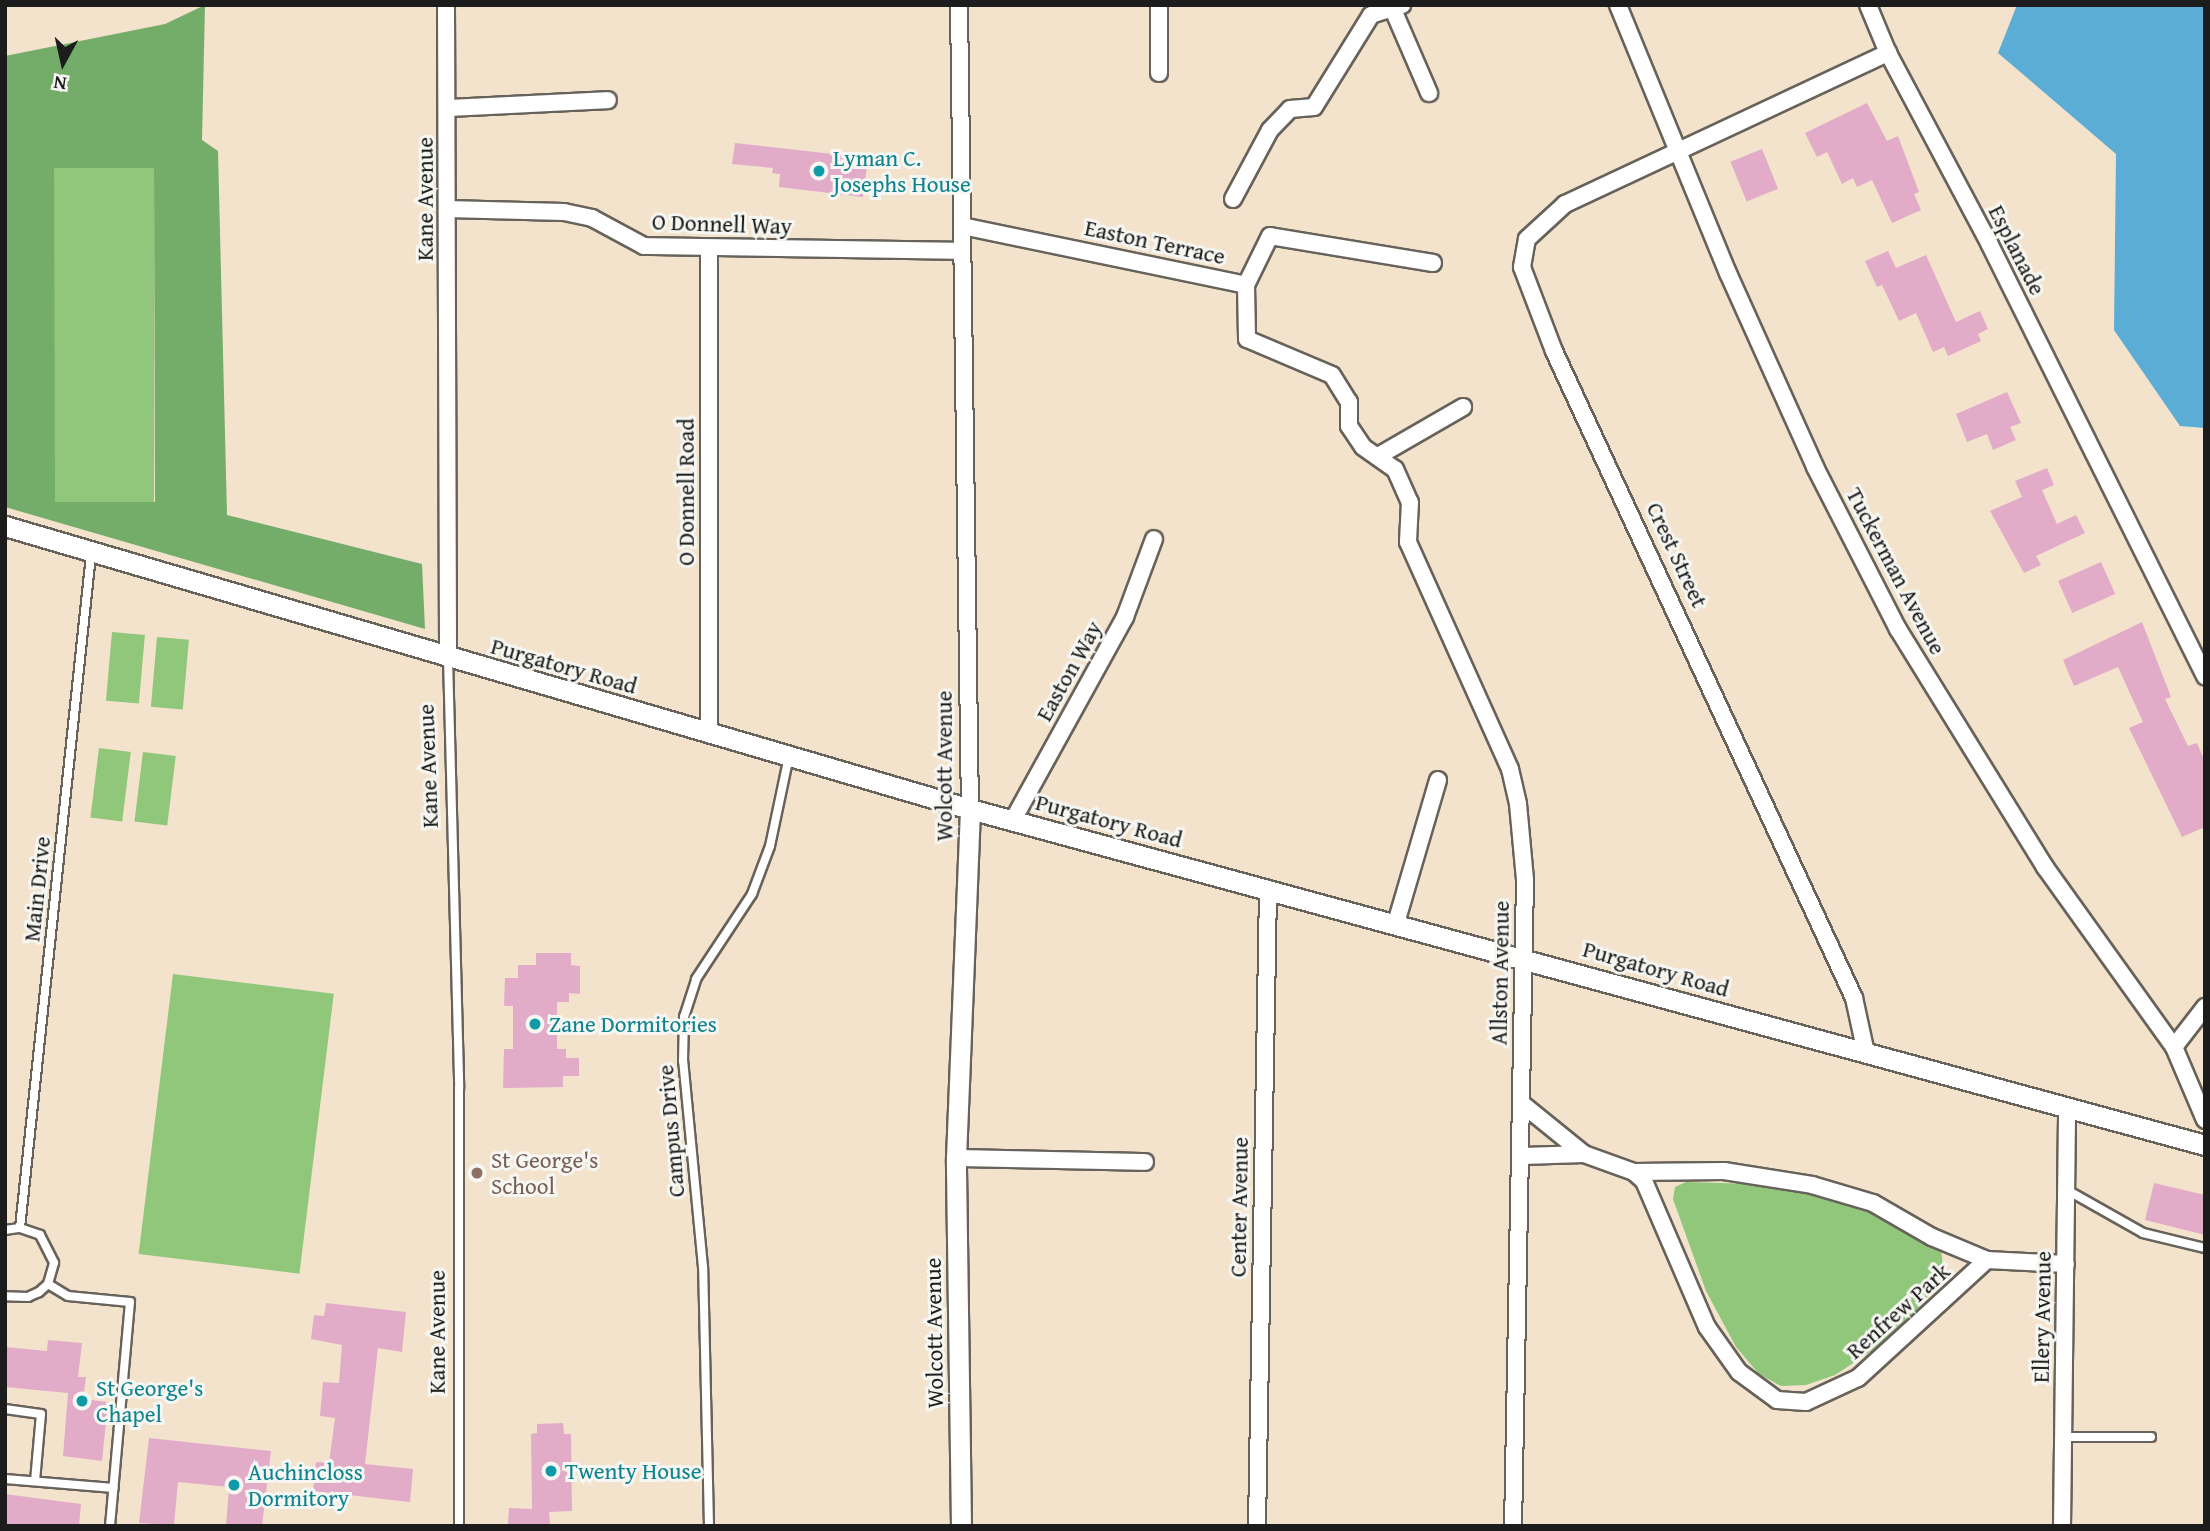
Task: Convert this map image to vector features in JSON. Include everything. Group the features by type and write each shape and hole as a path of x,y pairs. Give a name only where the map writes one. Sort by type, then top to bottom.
{"street":[{"name":"Kane Avenue","path":"446,5 448,658"},
{"name":"Wolcott Avenue","path":"958,5 970,809 956,1158 961,1526"},
{"path":"1159,5 1159,73"},
{"name":"Tuckerman Avenue","path":"1618,5 1815,467 1898,629 2045,867 2174,1048 2205,1121"},
{"name":"Esplanade","path":"1868,5 1888,53 1990,244 2205,676"},
{"path":"1233,199 1270,130 1290,109 1314,107 1371,15 1395,6 1429,93"},
{"path":"1677,148 1888,53"},
{"path":"447,108 608,100"},
{"name":"Crest Street","path":"1677,148 1565,204 1528,239 1522,267 1554,351 1640,530 1854,999 1866,1053"},
{"name":"O Donnell Way","path":"447,209 564,212 592,218 644,246 709,251 962,251"},
{"name":"Easton Terrace","path":"962,226 1246,285 1270,236 1433,263"},
{"name":"O Donnell Road","path":"709,251 709,733"},
{"name":"Allston Avenue","path":"1246,285 1247,339 1332,375 1349,402 1349,426 1363,447 1380,455 1404,486 1412,520 1408,542 1510,769 1524,846 1521,1103 1523,1156 1513,1526"},
{"path":"1380,455 1463,407"},
{"name":"Purgatory Road","path":"5,526 91,555 970,809 1523,957 2205,1145"},
{"name":"Easton Way","path":"1013,820 1125,617 1154,539"},
{"path":"1396,923 1438,780"},
{"name":"Center Avenue","path":"1257,1526 1268,889"},
{"path":"2174,1048 2205,1007"},
{"name":"Renfrew Park","path":"1521,1103 1584,1154 1634,1172 1724,1171 1812,1185 1873,1203 1932,1237 1987,1260 2066,1264"},
{"name":"Ellery Avenue","path":"2062,1526 2067,1109"},
{"name":"Renfrew Park","path":"1523,1156 1584,1154"},
{"path":"956,1158 1144,1162"},
{"name":"Renfrew Park","path":"1634,1172 1657,1206 1707,1327 1739,1372 1777,1400 1805,1402 1858,1378 1880,1363 1987,1260"}],"lane":[{"name":"Main Drive","path":"20,1228 91,555"},
{"name":"Kane Avenue","path":"448,658 459,1088 459,1526"},
{"name":"Campus Drive","path":"709,1526 704,1267 683,1061 684,1017 696,979 752,894 770,846 789,756"},
{"path":"2067,1189 2143,1233 2205,1248"},
{"path":"5,1230 20,1228 48,1243 54,1263 48,1284 28,1297 5,1296"},
{"path":"48,1284 68,1296 130,1302 110,1526"},
{"path":"5,1409 41,1414 34,1482"},
{"path":"2063,1437 2151,1437"},
{"path":"5,1479 114,1488"}],"green space":[{"path":"205,5 202,140 218,151 227,515 422,564 425,629 5,507 5,56 165,24","holes":["54,168 154,168 155,502 55,502"]},
{"path":"54,168 154,168 154,503 54,503"},
{"path":"112,632 145,635 139,704 106,701"},
{"path":"157,637 189,640 183,710 151,707"},
{"path":"99,748 131,752 122,821 90,817"},
{"path":"143,752 176,756 167,825 134,821"},
{"path":"173,974 334,994 299,1274 139,1254"},
{"path":"1686,1182 1753,1184 1805,1193 1876,1213 1941,1249 1944,1275 1920,1306 1873,1350 1835,1375 1806,1385 1781,1386 1759,1374 1736,1347 1706,1291 1673,1199 1675,1187"}],"water":[{"path":"2017,5 2205,5 2205,428 2180,426 2114,330 2116,154 1998,53"}],"building":[{"path":"1867,103 1887,141 1898,136 1919,192 1914,194 1921,210 1892,223 1872,180 1857,187 1853,178 1842,184 1827,152 1817,157 1805,133"},
{"name":"Lyman C. Josephs House","path":"735,143 868,158 863,197 779,187 780,174 772,173 773,168 732,164"},
{"path":"1762,149 1778,189 1747,202 1730,162"},
{"path":"1888,251 1896,268 1926,255 1956,322 1980,311 1988,329 1978,334 1981,341 1948,356 1944,347 1933,352 1916,313 1899,321 1882,285 1877,287 1865,261"},
{"path":"2007,392 2021,423 2010,427 2016,440 1993,450 1987,434 1967,442 1956,414"},
{"path":"2047,468 2054,485 2042,490 2057,524 2076,515 2085,533 2036,556 2041,565 2024,573 1990,511 2022,497 2015,481"},
{"path":"2101,562 2115,594 2072,613 2058,581"},
{"path":"2142,622 2171,697 2165,699 2188,746 2197,743 2205,762 2205,827 2182,837 2129,728 2143,722 2118,667 2074,686 2063,660"},
{"name":"Zane Dormitories","path":"536,953 571,953 571,965 580,966 580,994 569,993 569,1002 557,1002 557,1049 566,1049 566,1058 579,1058 579,1076 563,1076 563,1087 503,1088 504,1049 513,1049 513,1006 504,1006 505,978 518,978 518,965 536,965"},
{"path":"2154,1183 2205,1195 2205,1235 2145,1220"},
{"path":"326,1303 406,1312 402,1352 378,1348 365,1464 413,1469 410,1502 313,1491 316,1462 329,1463 335,1418 320,1416 323,1382 339,1383 342,1345 311,1339 314,1315 324,1316"},
{"name":"St George's Chapel","path":"48,1340 82,1343 78,1377 86,1377 83,1399 108,1402 102,1461 63,1456 68,1393 5,1387 5,1347 47,1351"},
{"name":"Twenty House","path":"563,1423 564,1434 571,1434 572,1511 549,1512 550,1524 508,1524 509,1508 532,1509 531,1434 537,1433 537,1424"},
{"name":"Auchincloss Dormitory","path":"149,1438 271,1451 262,1526 226,1526 229,1487 178,1482 174,1525 139,1523"},
{"path":"5,1494 81,1504 79,1526 5,1526"}],"place":[{"name":"Lyman C. Josephs House","path":"819,171"},
{"name":"Zane Dormitories","path":"535,1024"},
{"name":"St George's School","path":"477,1173"},
{"name":"St George's Chapel","path":"82,1401"},
{"name":"Twenty House","path":"551,1471"},
{"name":"Auchincloss Dormitory","path":"234,1485"}]}
